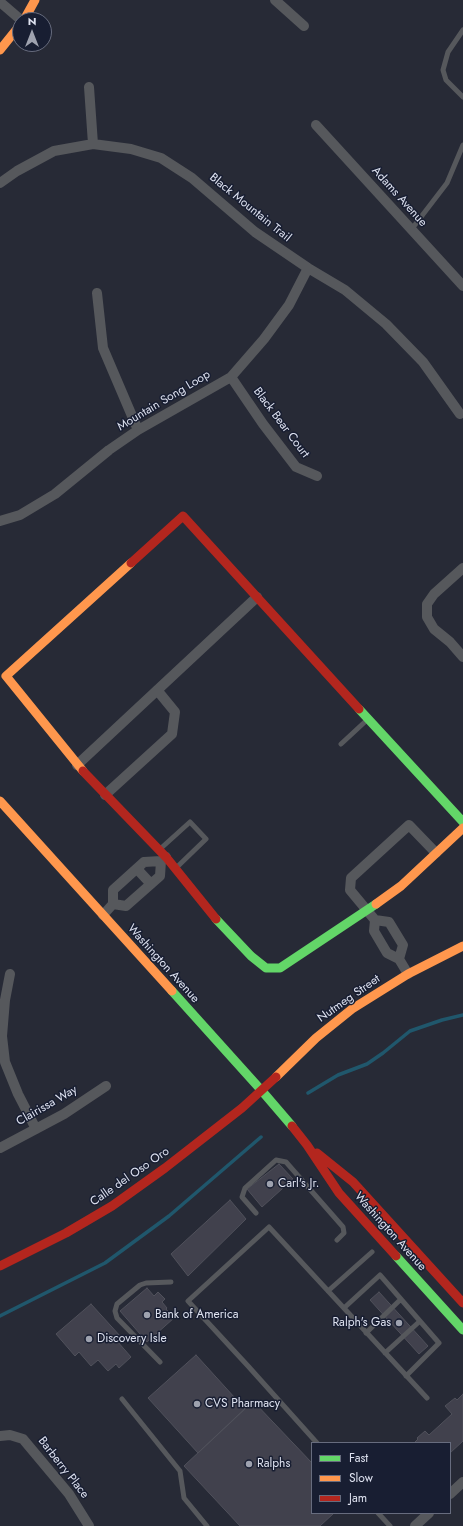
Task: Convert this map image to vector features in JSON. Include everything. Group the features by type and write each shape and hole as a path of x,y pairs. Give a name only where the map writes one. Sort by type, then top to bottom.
{"main road":[{"path":"27,12 35,0"},
{"path":"0,50 12,35"},
{"path":"463,822 183,516 6,676 77,765 175,868 224,929 251,956 266,968 280,968 367,911 401,886 463,828"},
{"name":"Washington Avenue","path":"0,801 262,1091 307,1145 339,1193 463,1330"},
{"name":"Nutmeg Street","path":"262,1091 316,1038 352,1009 408,974 463,946"},
{"name":"Calle del Oso Oro","path":"0,1266 66,1233 112,1206 165,1168 262,1091"},
{"name":"Washington Avenue","path":"307,1145 353,1182 463,1303"},
{"path":"383,1242 391,1240 406,1252 434,1282 449,1289"},
{"path":"443,1308 462,1314"}],"street":[{"path":"275,0 304,26"},
{"path":"0,2 12,12"},
{"path":"88,87 93,144"},
{"name":"Adams Avenue","path":"316,125 463,286"},
{"name":"Black Mountain Trail","path":"0,183 17,171 54,151 93,144 132,149 161,158 192,178 255,232 308,268 345,290 386,324 423,362 460,414"},
{"name":"Mountain Song Loop","path":"0,521 20,515 55,494 110,450 138,430 230,377 264,339 289,305 308,268"},
{"path":"98,293 103,348 138,430"},
{"name":"Black Bear Court","path":"230,377 296,467 317,476"},
{"path":"463,568 434,594 427,604 427,617 434,629 450,642 463,657"},
{"path":"77,765 257,597"},
{"path":"105,795 172,734 175,712 157,690"},
{"path":"399,958 403,945 396,933 389,922 375,920 367,911 350,890 350,878 409,825 436,852"},
{"path":"103,915 113,904 113,890 144,862 162,856 160,876 126,906 113,904"},
{"path":"137,869 151,884"},
{"path":"375,920 374,931 386,953 399,958 408,974"},
{"path":"380,942 396,933"},
{"path":"10,974 5,1000 2,1036 5,1062 18,1094 36,1129"},
{"name":"Clairissa Way","path":"0,1148 64,1114 106,1086"},
{"name":"Barberry Place","path":"5,1435 23,1439 69,1494 89,1526"},
{"path":"451,1493 463,1482"},
{"path":"415,1526 428,1514"}],"lane":[{"path":"463,30 448,52 443,70 446,80 463,97"},
{"path":"411,230 447,183 463,145"},
{"path":"341,744 369,719"},
{"path":"162,856 190,822 206,840 175,868"},
{"path":"256,1213 242,1197 246,1188 276,1160 286,1162 343,1227 344,1233 337,1240"},
{"path":"315,1442 188,1301 269,1227 427,1398"},
{"path":"328,1291 372,1252"},
{"path":"344,1308 380,1275 402,1299 439,1343 406,1376"},
{"path":"160,1362 117,1318 115,1311 117,1304 140,1285 146,1283 171,1282"},
{"path":"366,1333 402,1299"},
{"path":"385,1353 420,1321"},
{"path":"122,1399 180,1471 184,1498 207,1526"},
{"path":"379,1514 390,1526"}],"building":[{"name":"Carl's Jr.","path":"279,1164 293,1179 262,1207 247,1189"},
{"path":"230,1200 246,1219 188,1276 171,1254"},
{"name":"Bank of America","path":"147,1288 154,1296 158,1292 165,1299 162,1302 174,1318 147,1342 120,1311"},
{"name":"Ralph's Gas","path":"379,1292 428,1346 419,1354 370,1300"},
{"name":"Discovery Isle","path":"91,1304 121,1337 117,1341 131,1357 119,1368 116,1364 108,1371 98,1360 91,1366 79,1352 75,1356 56,1334"},
{"name":"CVS Pharmacy","path":"196,1355 245,1409 198,1453 148,1398"},
{"path":"463,1394 463,1441 451,1452 451,1442 415,1442 418,1439 417,1438 425,1431 429,1435 452,1414 445,1406 455,1398 457,1400"},
{"name":"Ralphs","path":"253,1401 311,1462 311,1514 333,1514 320,1526 240,1526 184,1466"}],"waterway":[{"path":"308,1093 338,1075 367,1064 410,1031 442,1020 463,1015"},
{"path":"0,1316 105,1263 169,1216 261,1137"}],"traffic: fast":[{"path":"359,709 463,822"},
{"path":"216,919 251,956 266,968 280,968 376,904"},
{"path":"172,991 292,1126"},
{"path":"396,1256 463,1330"}],"traffic: slow":[{"path":"28,12 35,0"},
{"path":"0,50 12,35"},
{"path":"83,771 6,676 131,563"},
{"path":"0,801 172,991"},
{"path":"376,904 401,886 463,828"},
{"path":"276,1077 316,1038 352,1009 408,974 463,946"}],"traffic: jam":[{"path":"131,563 183,516 359,709"},
{"path":"83,771 166,857 216,919"},
{"path":"0,1266 66,1233 112,1206 165,1168 242,1108 276,1077"},
{"path":"292,1126 307,1145 339,1193 396,1256"},
{"path":"317,1153 353,1182 463,1303"}],"place":[{"name":"Carl's Jr.","path":"270,1184"},
{"name":"Bank of America","path":"147,1315"},
{"name":"Ralph's Gas","path":"399,1323"},
{"name":"Discovery Isle","path":"89,1339"},
{"name":"CVS Pharmacy","path":"197,1404"},
{"name":"Ralphs","path":"249,1464"}]}
